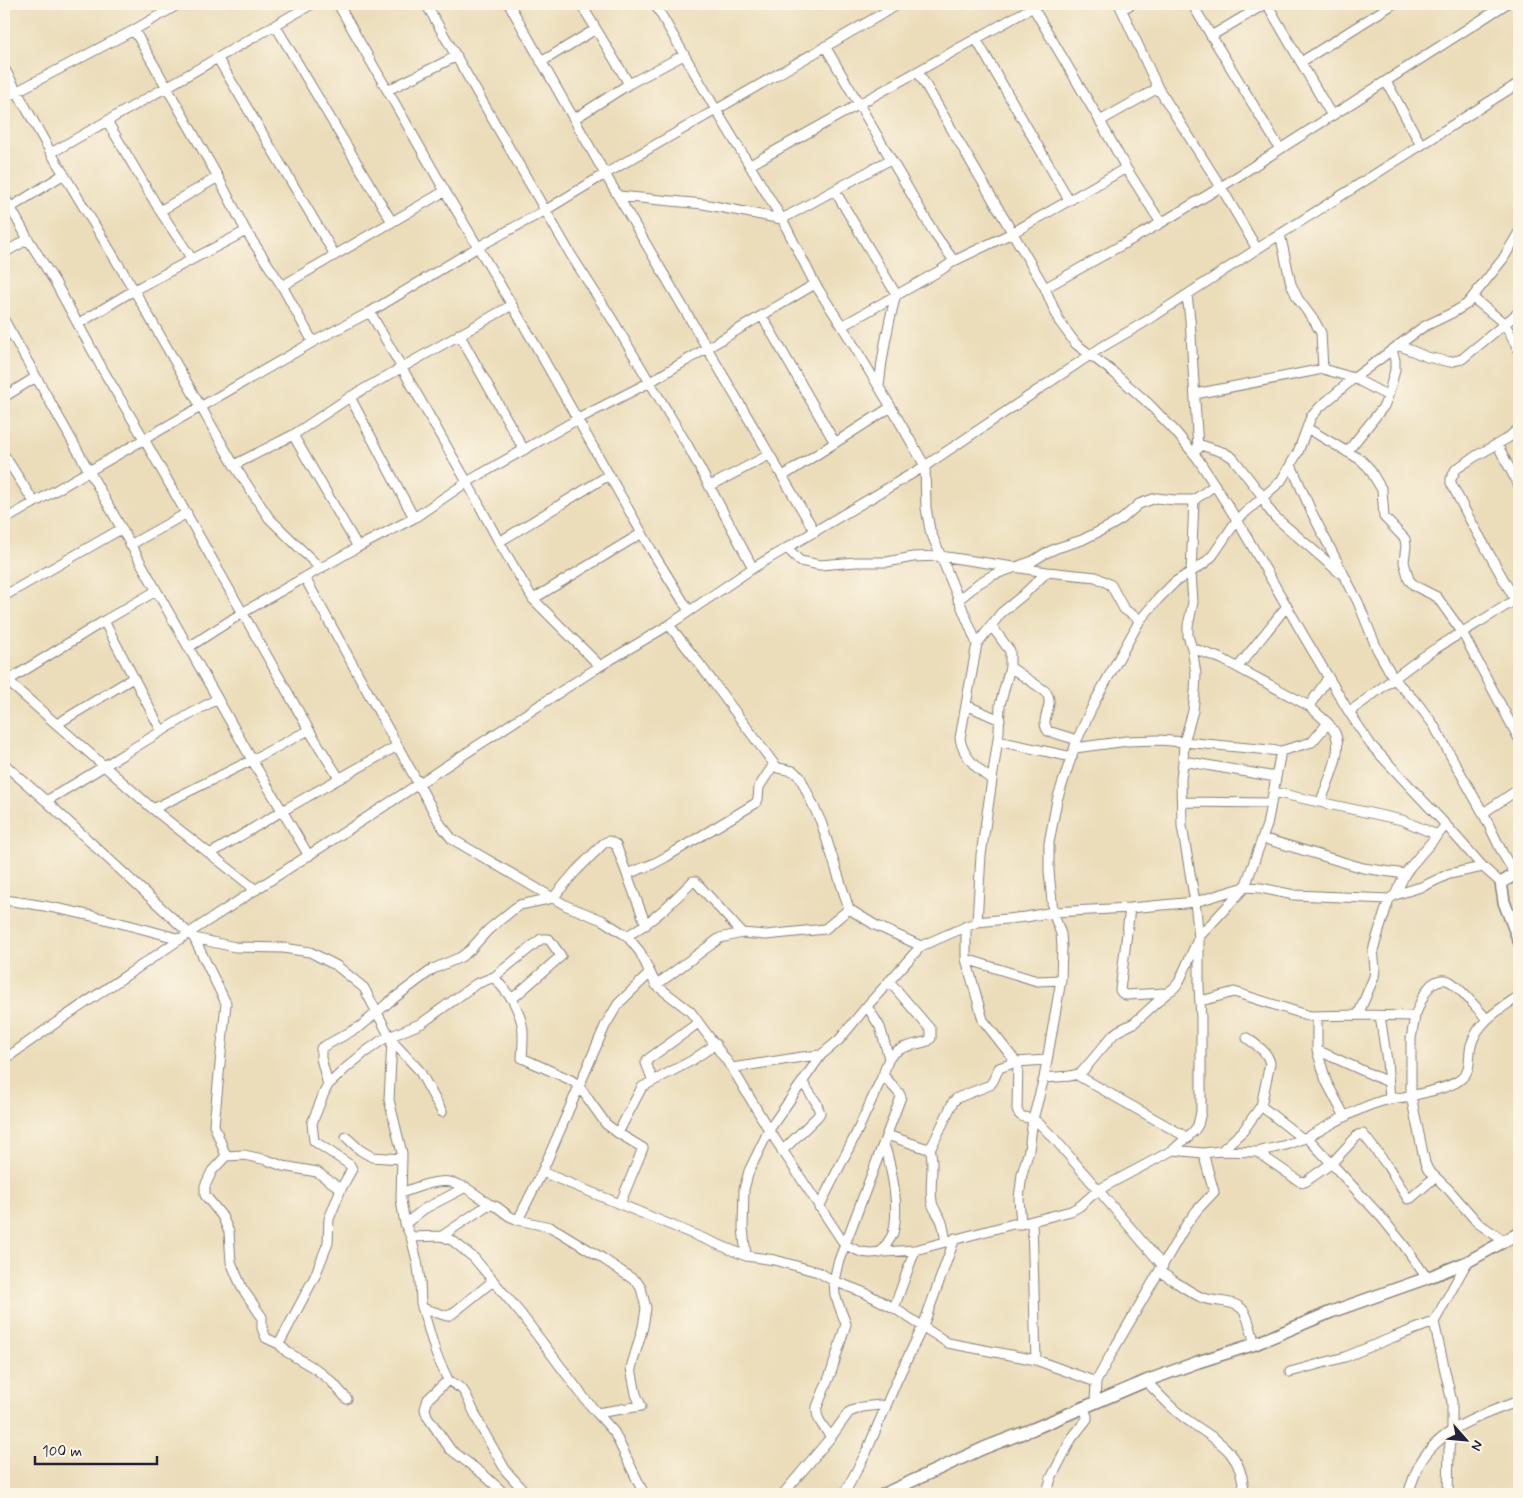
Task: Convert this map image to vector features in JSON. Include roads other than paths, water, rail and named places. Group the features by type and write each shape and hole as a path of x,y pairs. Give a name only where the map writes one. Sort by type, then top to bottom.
{"street":[{"path":"4,98 16,90 134,30 179,4"},
{"path":"51,153 312,4"},
{"path":"338,4 642,533 689,611"},
{"path":"426,4 572,256 650,382 710,486 753,568"},
{"path":"509,4 605,174 815,532"},
{"path":"581,4 629,84"},
{"path":"655,4 782,219 815,284 879,386 925,466 926,508 930,530 977,644"},
{"path":"4,520 313,342 370,312 478,247 546,210 825,46 883,8 899,4"},
{"path":"1132,4 1121,6 1158,88 1257,249"},
{"path":"1192,4 1280,149"},
{"path":"1210,36 1266,4 1302,62 1332,116"},
{"path":"1302,62 1393,4"},
{"path":"1045,288 1161,224 1221,188 1386,81 1491,8 1506,4"},
{"path":"750,165 918,72 1032,5 1126,168 1161,224"},
{"path":"275,25 392,222"},
{"path":"134,30 246,230 282,286 313,342"},
{"path":"541,62 596,30"},
{"path":"976,39 1069,200"},
{"path":"825,46 934,233 954,261"},
{"path":"574,119 629,84 684,55"},
{"path":"388,90 457,56"},
{"path":"218,59 335,255"},
{"path":"4,68 51,153 134,290 234,466 269,518 321,569"},
{"path":"918,72 1045,288 1059,321 1076,344 1089,356 1113,372 1148,403 1198,459 1237,520 1328,678 1371,745 1483,867 1501,883 1504,902 1519,942"},
{"path":"1386,81 1421,145"},
{"path":"4,1060 49,1026 180,939 192,936 256,890 600,666 668,625 753,568 925,466 1089,356 1519,83"},
{"path":"1100,121 1158,88"},
{"path":"107,121 192,260"},
{"path":"619,196 703,204 782,219 891,159"},
{"path":"842,326 954,261 1012,233 1126,168"},
{"path":"10,208 64,174"},
{"path":"160,210 218,177"},
{"path":"282,286 445,190"},
{"path":"835,191 896,294 882,355 879,386"},
{"path":"4,196 187,513 242,613 339,778"},
{"path":"78,324 134,290 246,230"},
{"path":"1280,234 1291,284 1298,299 1320,332 1323,369"},
{"path":"1021,1224 1022,1174 1029,1150 1033,1119 1048,1060 1061,980 1061,934 1053,912 1049,871 1049,843 1057,800 1075,748 1094,703 1140,620 1167,589 1205,563 1213,555 1237,520 1281,481 1304,440 1311,417 1320,407 1354,378 1423,327 1467,304 1491,276 1518,236"},
{"path":"4,253 28,239"},
{"path":"189,647 242,613 358,547 414,518 467,482 578,419 650,382 815,284"},
{"path":"1186,295 1190,319 1198,459"},
{"path":"1473,298 1505,324 1519,351"},
{"path":"234,466 293,435 350,397 512,304"},
{"path":"370,312 533,599 600,666"},
{"path":"1395,347 1450,362 1462,359 1519,312"},
{"path":"762,316 835,443"},
{"path":"5,323 217,699 309,856"},
{"path":"459,334 524,450"},
{"path":"1346,452 1384,406 1395,370 1395,347"},
{"path":"1195,394 1323,369 1354,378 1388,396"},
{"path":"4,398 36,377"},
{"path":"350,397 414,518"},
{"path":"783,476 891,407"},
{"path":"1307,428 1361,460 1369,468 1382,490 1384,517 1405,539 1404,562 1409,580 1415,586 1437,597 1462,632 1519,739"},
{"path":"1349,712 1421,658 1462,632 1518,601 1468,516 1451,483 1451,479 1456,469 1508,438 1519,428"},
{"path":"293,435 358,547"},
{"path":"1198,444 1225,453 1233,458 1263,497 1267,507 1275,517 1344,576"},
{"path":"1497,444 1519,486"},
{"path":"4,455 34,502"},
{"path":"710,486 769,455"},
{"path":"1291,465 1312,513 1358,602 1378,650 1394,679 1425,712 1483,813 1503,854 1517,873 1501,883"},
{"path":"499,542 609,475"},
{"path":"958,600 979,583 1033,562 1044,554 1082,540 1112,525 1139,504 1156,498 1194,500 1215,485"},
{"path":"305,578 441,825 452,839 553,898 602,920 627,936 640,952 656,986 690,1011 716,1044 769,1130 845,1245 861,1252 880,1253 915,1250 1071,1211 1080,1206 1098,1190 1173,1150 1188,1138 1198,1125 1201,1112 1199,937 1182,826 1181,780 1184,742 1193,711 1196,674 1188,636 1193,602 1191,573 1194,500"},
{"path":"130,545 187,513"},
{"path":"4,596 121,529"},
{"path":"533,599 642,533"},
{"path":"787,548 800,561 820,565 887,562 913,557 940,556 1047,572 1096,577 1112,585 1124,609 1140,620"},
{"path":"992,780 973,764 961,744 960,738 977,644 1001,613 1047,572"},
{"path":"156,591 5,680 106,766 153,809 256,890"},
{"path":"1238,667 1287,606"},
{"path":"104,621 161,730"},
{"path":"668,625 774,764 778,768 793,771 800,776 821,822 849,909 875,925 921,946"},
{"path":"977,922 981,854 998,741 1002,693 1010,667 1010,651 992,625"},
{"path":"1192,648 1222,659 1309,706 1328,723 1336,734 1336,753 1334,765 1321,801"},
{"path":"1010,667 1045,691 1050,700 1044,724 1048,731 1075,748"},
{"path":"57,724 133,678"},
{"path":"1309,706 1328,678"},
{"path":"46,801 106,766 161,730 217,699"},
{"path":"966,705 1000,720"},
{"path":"998,741 1075,748 1127,741 1184,742 1281,751 1312,742 1328,723"},
{"path":"153,809 310,730"},
{"path":"210,854 397,746"},
{"path":"1044,1078 1081,1073 1114,1034 1134,1024 1180,982 1199,937 1245,887 1267,826 1281,751"},
{"path":"1183,762 1276,777"},
{"path":"4,764 192,936 226,1003 214,1125 226,1156"},
{"path":"627,874 666,857 756,803 759,787 774,764"},
{"path":"1483,813 1519,789"},
{"path":"1273,792 1402,820 1437,835"},
{"path":"1182,802 1271,803"},
{"path":"1358,1015 1374,977 1373,950 1392,897 1405,874 1446,825"},
{"path":"1262,838 1363,868 1405,874"},
{"path":"328,1085 321,1058 321,1048 361,1026 433,969 461,957 488,930 515,908 520,905 553,898 575,872 604,843 609,841 616,845 646,925"},
{"path":"746,1256 744,1189 749,1171 769,1130 821,1056 839,1040 921,946 977,922 1053,912 1195,902 1245,887 1294,895 1392,897 1424,886 1449,874 1483,867"},
{"path":"627,936 646,925 661,913 693,881 742,933"},
{"path":"4,900 86,914 180,939"},
{"path":"1130,908 1120,990 1126,995 1167,993"},
{"path":"656,986 720,938 742,933 766,935 825,929 849,909"},
{"path":"966,926 966,959 984,1020 1017,1062 1018,1114 1022,1118 1033,1119 1053,1137 1161,1269 1201,1297 1242,1308 1247,1317 1255,1344"},
{"path":"192,936 235,947 283,948 310,952 337,966 364,988 391,1039 419,1070 442,1112"},
{"path":"279,1344 318,1268 328,1243 330,1219 341,1189 352,1170 352,1167 314,1141 312,1123 328,1085 364,1053 382,1040 391,1039 422,1023 476,984 494,976 541,939 549,939 561,956 512,999"},
{"path":"966,959 1030,980 1043,982 1061,980"},
{"path":"518,1220 542,1172 605,1026 618,1004 650,973"},
{"path":"494,976 512,999 521,1015 523,1024 522,1058 571,1080 579,1086 606,1124 640,1145 643,1150 620,1204"},
{"path":"1487,1019 1448,981 1441,979 1432,983 1415,1016 1411,1039 1411,1096 1428,1170 1449,1190 1478,1223 1504,1241"},
{"path":"819,1207 856,1134 889,1058 900,1049 928,1041 932,1034 931,1030 889,981"},
{"path":"1201,1001 1234,992 1304,1015 1415,1016"},
{"path":"1173,1150 1203,1153 1257,1152 1305,1138 1381,1101 1411,1096 1456,1083 1468,1072 1471,1046 1483,1023 1519,996"},
{"path":"867,1006 880,1027 889,1058"},
{"path":"1317,1016 1317,1050 1326,1081 1345,1117"},
{"path":"1380,1016 1387,1061 1390,1099"},
{"path":"653,1081 647,1060 698,1023"},
{"path":"1221,1152 1244,1131 1261,1106 1270,1063 1269,1058 1266,1053 1247,1038"},
{"path":"391,1039 389,1100 402,1153 401,1200 405,1224 411,1237 420,1281 422,1308 436,1354 448,1380 462,1389 506,1471 527,1494"},
{"path":"618,1133 642,1087 691,1061 716,1044"},
{"path":"1317,1050 1388,1082"},
{"path":"732,1068 802,1057 821,1056"},
{"path":"844,1494 866,1453 897,1380 923,1326 950,1240 940,1216 933,1208 930,1182 933,1161 930,1148 953,1102 957,1098 990,1084 999,1068 1017,1062 1048,1060"},
{"path":"831,1437 816,1413 838,1353 846,1324 835,1295 834,1280 845,1245 901,1097 883,1075"},
{"path":"1076,1075 1188,1138"},
{"path":"782,1150 820,1113 816,1102 803,1083"},
{"path":"1261,1106 1305,1138 1332,1163 1382,1218 1427,1278"},
{"path":"1257,1152 1303,1183 1316,1176 1332,1163 1360,1133 1363,1134 1387,1165 1408,1199 1435,1177"},
{"path":"346,1137 360,1150 372,1157 402,1159"},
{"path":"885,1140 930,1148"},
{"path":"880,1253 893,1233 895,1212 890,1165 885,1140"},
{"path":"1095,1402 1096,1382 1110,1356 1186,1225 1215,1190 1203,1153"},
{"path":"341,1189 317,1172 283,1166 244,1155 226,1156 212,1171 205,1186 205,1196 222,1216 229,1232 232,1262 242,1288 262,1318 262,1328 266,1338 279,1344 288,1352 316,1369 332,1382 347,1399"},
{"path":"542,1172 746,1256 776,1260 818,1272 894,1308 948,1343 1036,1360 1096,1382"},
{"path":"401,1193 430,1182 454,1182 466,1187 509,1216 558,1231 636,1282 641,1288 646,1308 643,1327 631,1368 636,1394 641,1406 596,1413"},
{"path":"405,1224 424,1209 466,1187"},
{"path":"442,1236 489,1204"},
{"path":"1032,1221 1036,1360"},
{"path":"884,1494 984,1448 1146,1381 1255,1344 1331,1312 1467,1262 1519,1233"},
{"path":"411,1237 442,1236 453,1241 474,1258 527,1321 596,1413 614,1432 644,1494"},
{"path":"894,1308 915,1250"},
{"path":"1448,1494 1452,1402 1434,1322 1467,1262"},
{"path":"422,1308 447,1316 493,1281"},
{"path":"1290,1372 1345,1357 1394,1336 1434,1322"},
{"path":"448,1380 428,1399 425,1409 427,1416 450,1449 505,1494"},
{"path":"1146,1381 1180,1416 1216,1440 1228,1451 1238,1464 1244,1481 1244,1494"},
{"path":"1408,1494 1424,1459 1433,1446 1452,1429 1519,1401"},
{"path":"783,1494 831,1437 849,1412 862,1407 880,1405 885,1409"},
{"path":"1050,1494 1048,1489 1052,1478 1072,1438 1087,1419 1083,1408"}]}
